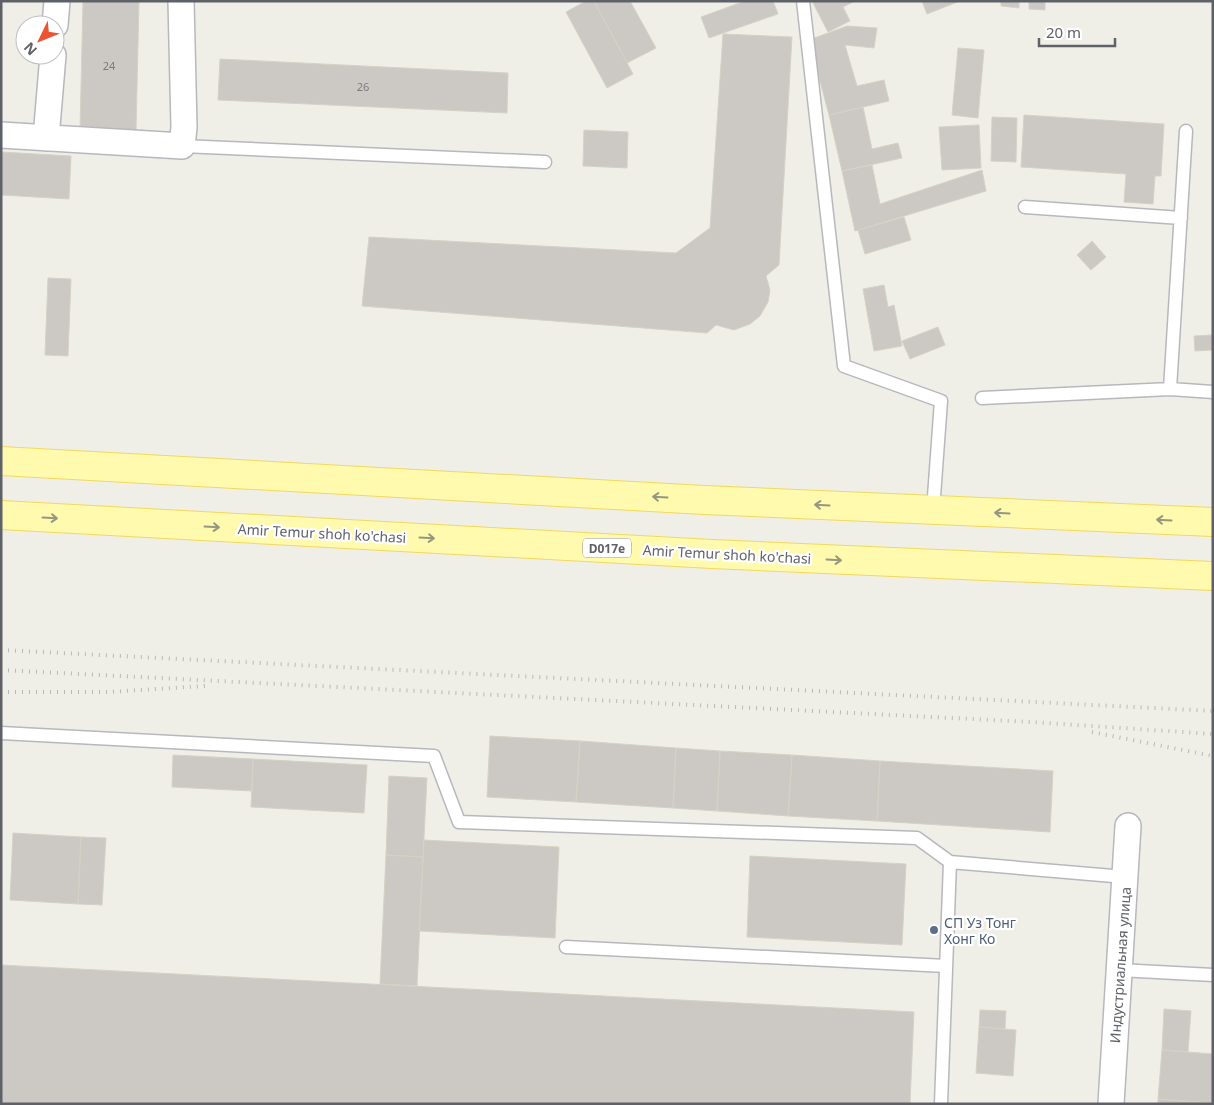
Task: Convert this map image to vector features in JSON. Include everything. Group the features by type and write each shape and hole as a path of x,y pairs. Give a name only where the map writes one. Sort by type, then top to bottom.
{"main road":[{"path":"1,461 674,498 1213,522"},
{"name":"Amir Temur shoh ko'chasi","path":"1,515 712,554 1213,576"}],"street":[{"path":"56,15 57,1"},
{"path":"1,135 182,146 184,127 181,1"},
{"path":"46,138 51,65"},
{"name":"Индустриальная улица","path":"1111,1104 1128,826"}],"lane":[{"path":"803,1 844,366 941,402 933,510"},
{"path":"1170,389 1186,131"},
{"path":"182,146 545,162"},
{"path":"1025,208 1181,218"},
{"path":"982,398 1170,389 1213,392"},
{"path":"1,733 434,756 459,822 917,838 950,862 1125,877"},
{"path":"941,1104 950,862"},
{"path":"566,947 946,966"},
{"path":"1120,970 1213,975"}],"building":[{"path":"83,1 139,1 136,131 80,130"},
{"path":"586,1 594,1 633,74 607,88 566,12"},
{"path":"594,1 630,1 656,48 627,63"},
{"path":"745,1 773,1 778,14 709,38 701,17"},
{"path":"812,1 855,1 843,7 850,21 828,32"},
{"path":"922,1 960,1 927,14"},
{"path":"1001,1 1019,1 1019,8 1001,6"},
{"path":"1029,1 1045,1 1045,10 1029,9"},
{"path":"847,26 877,28 874,48 845,45 857,86 884,80 889,101 829,115 809,40"},
{"path":"723,34 792,37 779,265 766,276 770,290 768,302 760,316 750,324 734,330 716,325 707,333 362,306 369,237 676,253 710,228"},
{"path":"958,48 984,50 978,118 952,115"},
{"path":"220,59 508,73 507,113 218,100"},
{"path":"863,107 872,149 898,143 902,158 842,171 829,115"},
{"path":"1024,115 1164,124 1161,176 1155,176 1153,204 1124,202 1126,174 1021,167"},
{"path":"992,117 1017,118 1016,162 991,161"},
{"path":"979,125 981,168 942,170 939,127"},
{"path":"584,130 628,132 627,168 583,166"},
{"path":"1,152 71,156 69,199 1,195"},
{"path":"872,165 880,204 982,170 986,191 855,231 842,171"},
{"path":"904,217 911,240 865,254 858,230"},
{"path":"1092,241 1106,257 1091,270 1077,255"},
{"path":"48,278 71,279 68,356 45,355"},
{"path":"884,285 888,307 894,305 902,346 874,351 863,289"},
{"path":"938,327 945,345 910,359 902,341"},
{"path":"1213,335 1213,350 1195,351 1194,336"},
{"path":"490,736 580,741 576,802 487,797"},
{"path":"580,741 676,748 673,808 576,802"},
{"path":"676,748 720,751 717,811 673,808"},
{"path":"720,751 792,755 788,816 717,811"},
{"path":"173,755 253,759 252,791 172,787"},
{"path":"792,755 880,761 877,821 788,816"},
{"path":"253,759 367,765 364,813 251,807"},
{"path":"880,761 1053,771 1050,832 877,821"},
{"path":"389,776 427,778 423,857 386,855"},
{"path":"13,833 81,837 78,904 10,900"},
{"path":"81,837 106,838 102,905 78,904"},
{"path":"424,840 559,847 555,938 419,931"},
{"path":"386,855 423,857 417,986 380,984"},
{"path":"750,856 906,864 902,945 747,937"},
{"path":"1,965 914,1012 910,1104 1,1104"},
{"path":"1164,1009 1191,1011 1188,1052 1162,1050"},
{"path":"980,1010 1006,1011 1005,1029 979,1027"},
{"path":"979,1027 1016,1030 1013,1076 976,1073"},
{"path":"1162,1050 1213,1054 1213,1103 1158,1099"},
{"path":"1158,1099 1206,1103 1206,1104 1158,1104"}],"railway":[{"path":"1,650 1213,711"},
{"path":"1,670 1031,722 1213,734"},
{"path":"1,692 107,692 205,686"},
{"path":"1092,732 1213,756"}],"place":[{"name":"СП Уз Тонг Хонг Ко","path":"934,930"}]}
